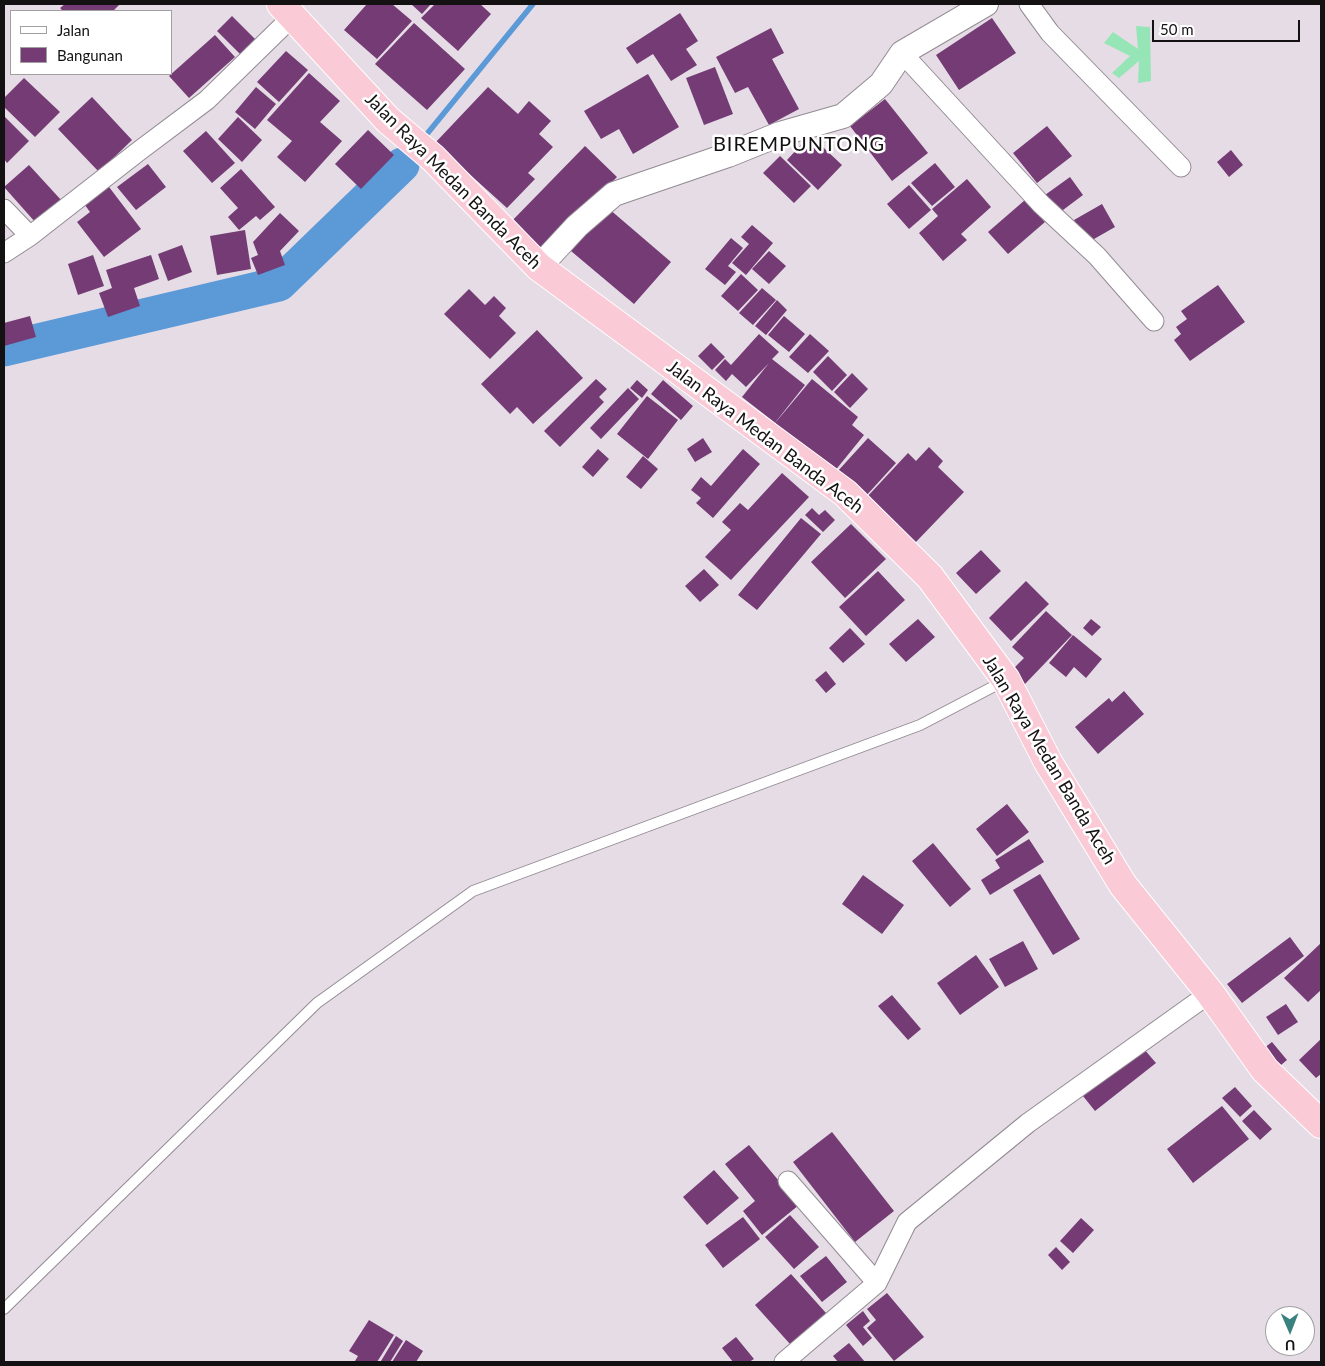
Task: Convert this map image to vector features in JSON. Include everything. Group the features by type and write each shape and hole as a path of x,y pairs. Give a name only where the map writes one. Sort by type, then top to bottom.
{"highway":[{"name":"Jalan Raya Medan Banda Aceh","path":"287,10 388,120 433,158 539,267 844,493 930,577 1006,680 1048,762 1123,885 1210,993 1265,1070 1321,1124"}],"street":[{"path":"539,267 577,226 614,194 728,155 780,134 843,116 881,84 902,53 986,4"},
{"path":"1029,4 1050,33 1181,167"},
{"path":"4,253 30,236 207,100 287,10"},
{"path":"902,53 1041,204 1097,256 1154,321"},
{"path":"4,209 30,236"},
{"path":"784,1362 877,1283 908,1222 1028,1123 1210,993"},
{"path":"788,1181 877,1283"}],"lane":[{"path":"4,1309 318,1003 473,891 920,725 1006,680"}],"green space":[{"path":"1136,26 1150,27 1151,81 1138,83 1139,61 1119,78 1112,73 1130,56 1104,43 1113,32 1138,49"}],"building":[{"path":"65,4 120,4 114,10 62,10 60,8"},
{"path":"367,4 392,4 412,21 377,59 344,30"},
{"path":"411,4 431,4 422,14"},
{"path":"435,4 480,4 491,14 458,51 421,18"},
{"path":"680,13 698,41 686,49 697,65 671,81 653,54 637,64 626,48"},
{"path":"232,16 257,41 242,56 217,31"},
{"path":"992,18 1016,53 959,90 936,55"},
{"path":"414,23 465,69 427,110 375,64"},
{"path":"771,28 784,53 772,59 799,109 769,125 748,87 735,93 716,57"},
{"path":"215,35 235,57 189,98 169,76"},
{"path":"286,51 308,70 279,102 257,82"},
{"path":"715,67 733,114 704,125 686,78"},
{"path":"309,73 340,101 320,122 342,141 305,182 277,157 292,141 267,120"},
{"path":"648,74 679,127 633,154 619,129 601,139 584,111"},
{"path":"24,78 60,112 35,137 4,107 4,98"},
{"path":"256,87 276,104 255,129 235,112"},
{"path":"488,87 518,114 529,101 551,121 539,134 553,147 528,173 535,179 507,208 435,143"},
{"path":"92,97 132,140 99,172 58,129"},
{"path":"885,99 928,153 892,181 850,126"},
{"path":"5,117 29,141 7,163 4,159"},
{"path":"238,117 262,140 242,162 218,139"},
{"path":"1047,126 1072,156 1037,183 1013,153"},
{"path":"368,130 394,155 361,189 335,164"},
{"path":"206,131 235,163 212,183 183,151"},
{"path":"810,135 842,165 818,190 787,160"},
{"path":"585,146 617,177 539,256 507,226"},
{"path":"1231,150 1243,165 1229,177 1217,162"},
{"path":"780,156 811,186 794,203 763,173"},
{"path":"935,163 955,187 932,206 911,183"},
{"path":"148,164 166,187 136,210 117,187"},
{"path":"29,165 62,201 36,223 4,187"},
{"path":"241,169 275,207 260,220 256,216 239,230 228,217 238,208 220,188"},
{"path":"1070,177 1083,195 1059,213 1045,195"},
{"path":"967,179 991,207 961,234 967,240 943,261 919,233 938,216 932,209"},
{"path":"106,183 141,229 104,257 77,222 90,212 82,201"},
{"path":"909,185 931,210 909,229 887,204"},
{"path":"1025,200 1045,222 1008,254 988,232"},
{"path":"1102,204 1115,227 1087,243 1074,220"},
{"path":"608,208 671,262 634,304 571,251"},
{"path":"280,213 299,231 280,251 285,265 258,275 251,258 258,255 253,242"},
{"path":"752,225 773,243 746,275 732,263 749,244 741,237"},
{"path":"245,230 251,269 217,275 210,236"},
{"path":"731,238 743,248 728,266 736,272 725,285 705,269"},
{"path":"182,245 192,272 168,281 158,254"},
{"path":"769,251 786,266 769,284 752,269"},
{"path":"93,255 104,286 78,295 68,264"},
{"path":"151,255 159,279 134,288 140,306 108,317 99,293 112,288 106,270"},
{"path":"741,274 758,290 738,311 721,296"},
{"path":"1218,285 1245,322 1190,361 1174,340 1181,334 1176,327 1187,319 1181,311"},
{"path":"762,288 776,300 753,325 739,313"},
{"path":"469,289 485,305 494,296 506,308 499,316 516,333 490,359 444,314"},
{"path":"777,300 787,310 766,335 755,326"},
{"path":"30,316 36,337 4,346 4,323"},
{"path":"784,316 805,334 789,352 768,335"},
{"path":"537,330 583,378 533,424 517,407 510,414 481,384"},
{"path":"759,334 779,352 772,359 805,385 774,424 774,422 742,397 769,363 746,387 732,374 726,381 715,370 725,359 731,365"},
{"path":"810,334 829,351 808,373 789,357"},
{"path":"711,343 725,357 712,370 698,356"},
{"path":"828,356 847,375 832,391 813,372"},
{"path":"852,373 868,389 850,408 834,392"},
{"path":"596,379 607,389 599,397 604,402 560,447 544,431"},
{"path":"812,379 858,417 852,425 864,435 834,472 775,423"},
{"path":"637,380 648,390 642,398 630,388"},
{"path":"663,380 693,406 681,420 651,394"},
{"path":"628,388 639,399 601,439 590,428"},
{"path":"647,396 678,420 648,459 617,434"},
{"path":"703,438 712,452 695,462 687,449"},
{"path":"868,438 896,463 865,497 837,472"},
{"path":"929,447 943,461 938,467 964,492 915,543 866,498 908,453 916,461"},
{"path":"598,449 609,459 593,477 582,467"},
{"path":"743,449 760,464 713,518 696,503 701,498 691,490 701,477 711,486"},
{"path":"643,456 658,469 641,489 626,477"},
{"path":"782,473 809,497 731,580 705,557 731,530 722,522 740,503 748,510"},
{"path":"812,508 819,515 825,510 835,520 823,532 805,515"},
{"path":"801,518 821,534 757,610 738,595"},
{"path":"851,524 886,559 845,598 811,562"},
{"path":"981,550 1001,571 976,594 956,573"},
{"path":"704,569 719,585 700,602 685,586"},
{"path":"878,571 905,600 866,636 839,607"},
{"path":"1026,581 1049,604 1011,641 989,618"},
{"path":"1046,611 1072,635 1025,684 1011,671 1024,658 1012,647"},
{"path":"918,619 935,637 906,662 889,644"},
{"path":"1091,619 1101,627 1092,636 1083,628"},
{"path":"850,628 865,644 843,663 829,648"},
{"path":"1073,635 1102,659 1086,678 1074,667 1066,677 1049,663"},
{"path":"826,671 836,684 826,693 815,680"},
{"path":"1124,691 1144,714 1098,754 1075,727 1109,698 1112,702"},
{"path":"1007,804 1029,832 997,856 976,829"},
{"path":"1029,839 1044,862 990,895 981,880 1000,868 995,860"},
{"path":"933,843 971,889 950,907 912,861"},
{"path":"1040,874 1080,939 1053,955 1013,890"},
{"path":"863,875 904,905 882,934 842,904"},
{"path":"1290,937 1304,956 1242,1003 1227,984"},
{"path":"1023,941 1038,969 1005,987 989,959"},
{"path":"1321,943 1321,990 1308,1002 1284,978"},
{"path":"976,955 999,987 960,1015 937,983"},
{"path":"892,995 921,1029 908,1040 878,1006"},
{"path":"1286,1004 1298,1022 1278,1035 1266,1017"},
{"path":"1321,1039 1321,1074 1316,1078 1299,1060"},
{"path":"1272,1042 1287,1060 1275,1070 1260,1051"},
{"path":"1144,1049 1156,1063 1095,1111 1083,1096"},
{"path":"1235,1087 1252,1106 1240,1117 1222,1098"},
{"path":"1222,1106 1249,1139 1193,1183 1167,1149"},
{"path":"1254,1110 1272,1129 1260,1140 1242,1121"},
{"path":"832,1132 894,1211 855,1242 793,1162"},
{"path":"749,1145 799,1205 762,1235 743,1211 755,1201 725,1164"},
{"path":"714,1170 739,1198 707,1225 683,1197"},
{"path":"790,1215 819,1247 794,1269 765,1237"},
{"path":"743,1217 760,1239 723,1268 705,1245"},
{"path":"1081,1218 1094,1230 1073,1253 1060,1241"},
{"path":"1056,1247 1070,1262 1062,1270 1048,1255"},
{"path":"826,1256 847,1282 822,1302 800,1276"},
{"path":"791,1274 826,1313 790,1344 755,1305"},
{"path":"887,1293 924,1337 894,1361 867,1328 876,1320 867,1309"},
{"path":"863,1311 870,1321 863,1327 872,1338 863,1346 846,1325"},
{"path":"369,1320 394,1335 377,1362 357,1362 355,1361 358,1356 349,1351"},
{"path":"396,1336 403,1341 390,1362 381,1361"},
{"path":"736,1337 754,1359 749,1362 733,1362 722,1348"},
{"path":"406,1340 423,1351 416,1362 392,1362"},
{"path":"849,1343 865,1362 838,1362 833,1356"}],"waterway":[{"path":"422,140 533,4"},
{"path":"402,165 413,151"},
{"path":"4,349 279,284 402,165"}],"district":[{"name":"BIREMPUNTONG","path":"799,145"}]}
